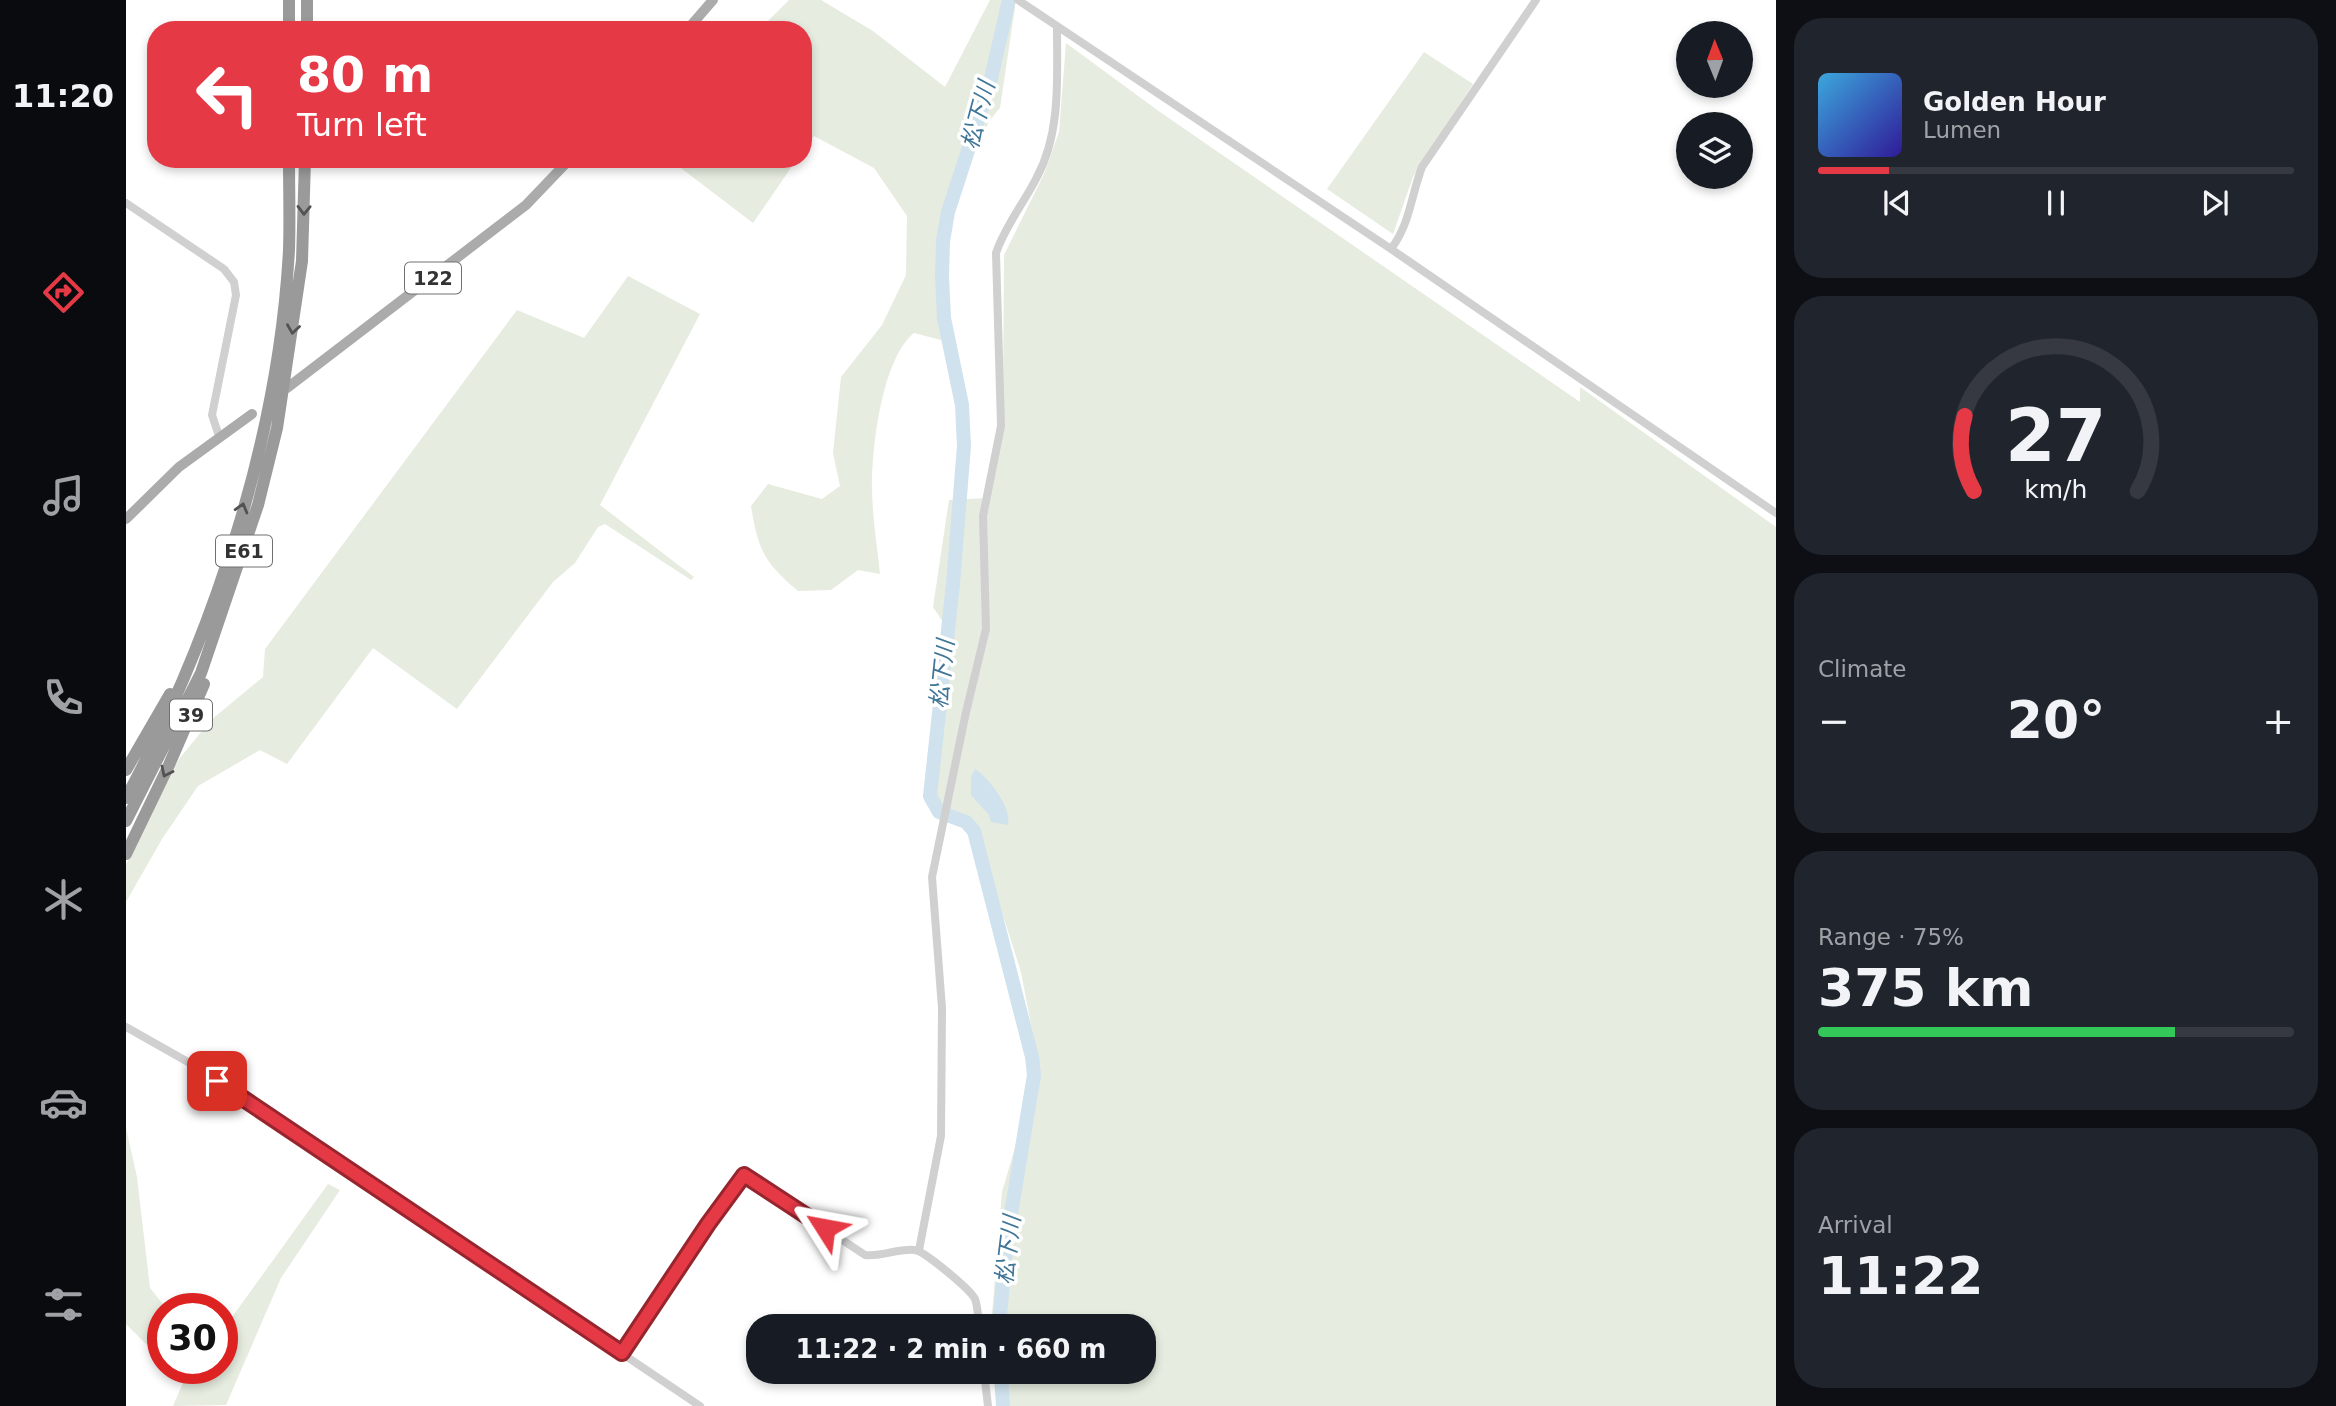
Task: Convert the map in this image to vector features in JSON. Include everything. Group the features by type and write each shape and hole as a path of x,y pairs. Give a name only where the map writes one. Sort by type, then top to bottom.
{"highway":[{"path":"289,0 289,21"},
{"path":"307,0 307,21"},
{"name":"E61","path":"126,798 173,706 197,650 218,588 264,424 286,288 289,168"},
{"name":"E61","path":"126,821 201,673 258,505 277,428 288,363 304,246 305,168"},
{"name":"39","path":"126,854 169,765 207,675 238,569"},
{"name":"39","path":"126,769 197,650"}],"main road":[{"path":"695,21 713,0"},
{"name":"122","path":"287,388 526,205 561,168"},
{"path":"126,519 179,467 251,414"}],"street":[{"path":"1018,0 1391,249 1776,513"},
{"path":"1391,249 1401,236 1410,215 1413,190 1422,167 1535,0"},
{"path":"919,1250 941,1136 942,1008 932,877 986,629 983,516 1001,426 996,253 1000,240 1038,176 1052,137 1058,29"},
{"path":"126,203 224,269 234,282 236,295 212,415 219,436"},
{"path":"126,1027 195,1066 700,1406"},
{"path":"622,1353 744,1175 865,1255 879,1257 919,1250 966,1287 974,1297 977,1314"},
{"path":"985,1384 988,1406"}],"shaded area":[{"path":"789,0 821,0 873,31 945,87 990,0 1005,0 1015,7 1000,108 968,161 948,209 944,249 945,341 914,333 903,345 894,362 881,404 874,449 872,487 880,574 858,570 831,590 798,591 777,572 760,545 751,506 768,484 822,499 840,486 833,453 841,377 882,325 906,275 907,216 874,168 814,136 812,139 812,21 768,21"},
{"path":"1066,43 1160,112 1580,402 1580,387 1776,527 1776,1406 997,1406 994,1384 1156,1384 1156,1314 992,1314 1002,1192 1039,1066 1021,972 973,821 932,812 924,789 943,622 933,607 949,500 988,498 1003,401 1004,255 1044,174 1059,132"},
{"path":"1424,52 1473,84 1413,177 1393,234 1327,189"},
{"path":"681,168 791,168 753,223"},
{"path":"628,276 700,314 600,505 694,577 691,580 605,524 598,527 575,563 553,582 457,709 373,648 287,764 260,750 198,786 162,839 126,902 126,864 179,759 211,720 263,677 265,649 517,310 584,338"},
{"path":"126,1128 137,1177 150,1288 154,1293 147,1293 147,1345 126,1324"},
{"path":"328,1184 340,1190 281,1278 238,1377 238,1309"},
{"path":"183,1384 235,1384 226,1405 173,1406"}],"water":[{"path":"975,769 987,779 1003,802 1008,825 991,822 989,815 971,795 971,777"}],"waterway":[{"name":"松下川","path":"1000,1314 1007,1238 1034,1075 1032,1057 974,831 966,822 939,812 930,796 953,584 964,446 962,405 944,318 943,241 948,212 990,83 1009,0"},
{"name":"松下川","path":"1002,1384 1003,1406"}],"route":[{"path":"217,1081 622,1353 744,1175 825,1228"}]}
